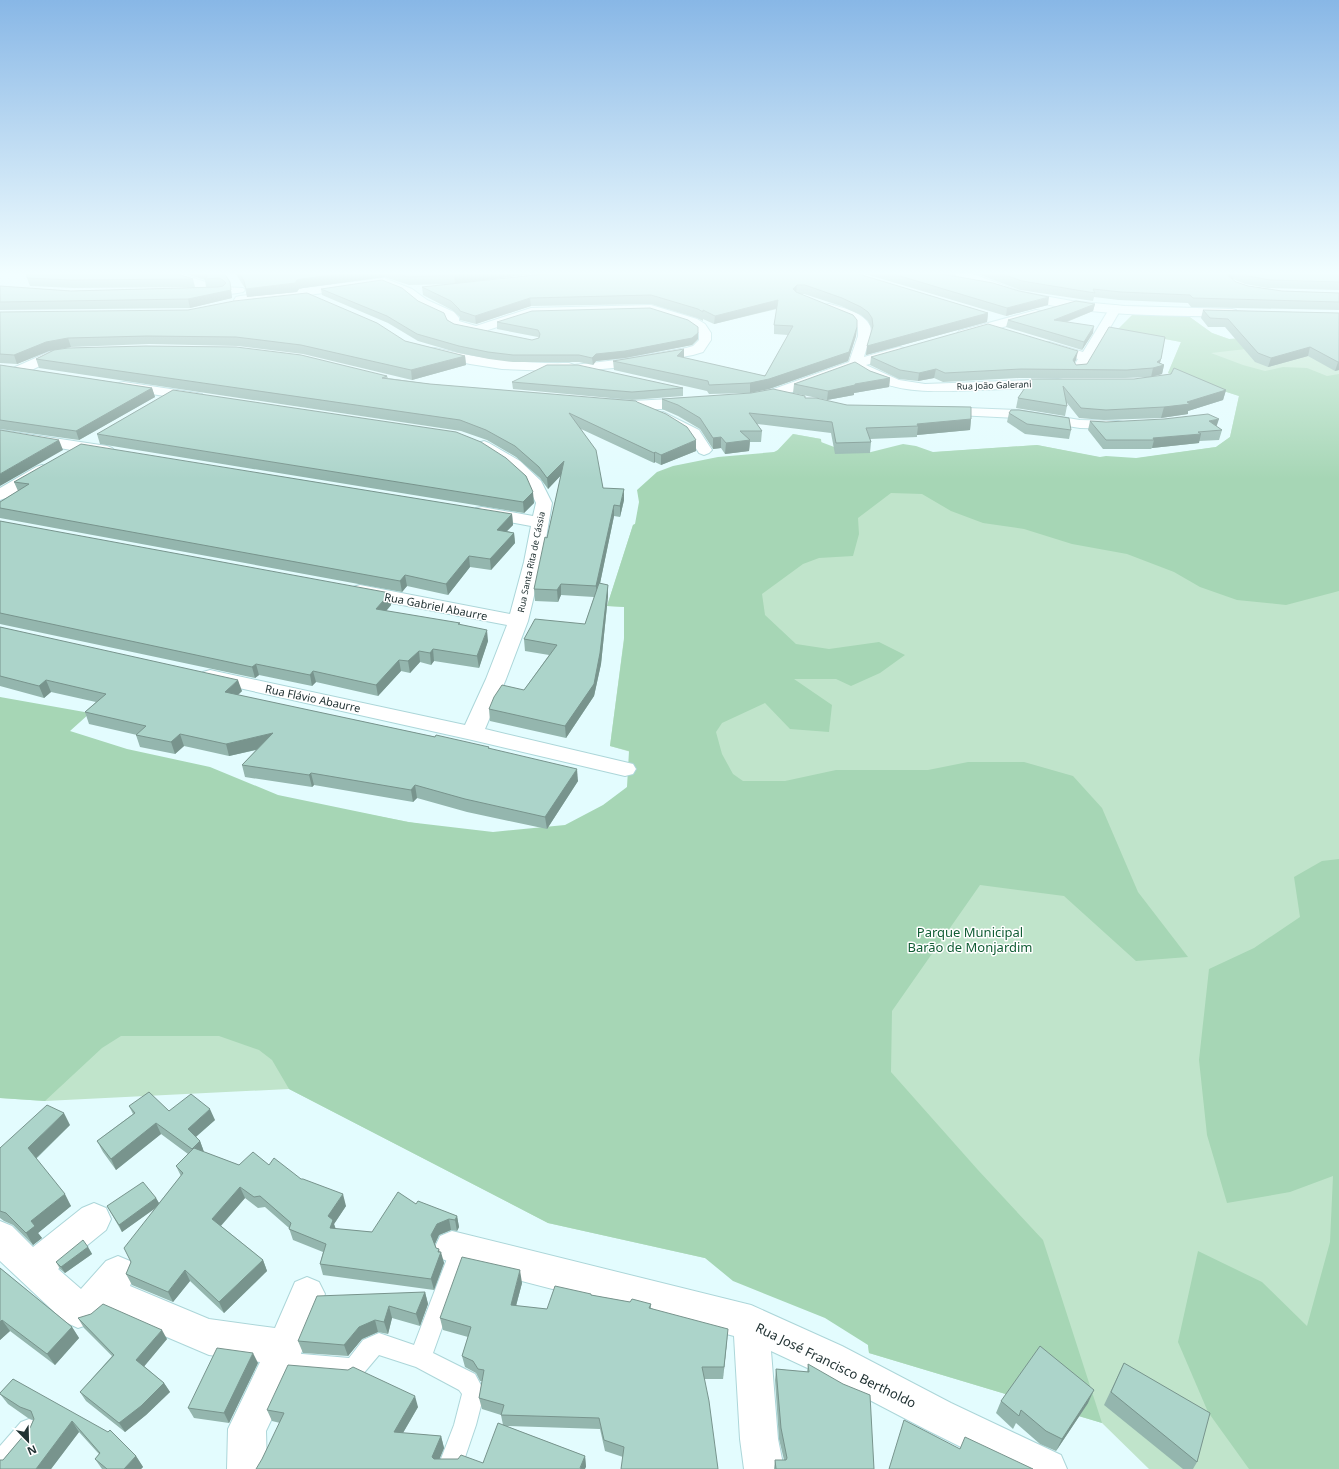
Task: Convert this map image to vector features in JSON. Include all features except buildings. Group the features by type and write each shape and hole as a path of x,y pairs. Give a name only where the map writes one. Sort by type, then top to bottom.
{"street":[{"path":"426,350 474,362 499,366 533,368 579,367 625,363 688,352 698,349 704,342"},
{"path":"854,364 862,342"},
{"path":"1040,343 1085,357 1095,342"},
{"path":"740,399 772,394 854,364 913,348"},
{"path":"41,374 12,370 54,355 79,352"},
{"name":"Rua João Galerani","path":"854,364 867,372 896,384 925,388 1072,383 1085,357"},
{"path":"579,367 629,377"},
{"path":"111,384 212,399"},
{"path":"601,402 632,405 705,398 681,390"},
{"path":"153,405 173,394"},
{"path":"772,394 794,399"},
{"path":"632,405 657,413 694,433 704,450"},
{"path":"927,412 1017,414 1080,424 1104,426 1132,425"},
{"path":"0,434 120,453"},
{"path":"0,495 101,435"},
{"name":"Rua Santa Rita de Cássia","path":"468,440 488,448 514,464 535,484 544,503 533,562 518,621 496,679 472,733"},
{"path":"470,510 540,522"},
{"name":"Rua Gabriel Abaurre","path":"346,589 518,621"},
{"name":"Rua Flávio Abaurre","path":"194,673 472,733 625,769"},
{"path":"32,1269 94,1219"},
{"path":"0,1237 32,1269 78,1310 87,1308 110,1283 209,1337 282,1355"},
{"name":"Rua José Francisco Bertholdo","path":"456,1249 751,1323 829,1359 938,1416 1047,1469"},
{"path":"247,1469 247,1429 282,1355 307,1294"},
{"path":"751,1323 759,1439 764,1469"}],"lane":[{"path":"420,1358 456,1249"},
{"path":"282,1355 352,1369 372,1346 379,1344 420,1358 468,1382 473,1394 465,1425 449,1469"},
{"path":"0,1463 29,1430"}],"green space":[{"name":"Parque Municipal Barão de Monjardim","path":"1179,342 1339,342 1339,1469 1149,1469 1102,1423 869,1353 861,1293 548,1223 289,1089 45,1101 0,1098 0,697 57,743 225,787 472,834 577,859 648,757 610,746 628,607 607,606 633,525 774,454 793,434 821,439 824,456 837,459 1037,445 1118,461 1216,447 1230,437 1239,396 1168,373 1181,342"},
{"path":"1179,342 1284,342 1255,348 1211,353 1243,365 1265,371 1283,367 1307,368 1327,376 1339,374 1339,591 1286,605 1237,600 1200,587 1174,572 1127,554 1072,544 1024,529 983,523 951,511 922,494 891,493 858,518 859,534 853,556 819,558 803,564 762,594 765,615 796,644 829,649 879,642 905,655 880,673 851,686 836,679 794,679 832,705 829,732 790,729 765,703 722,723 716,732 722,754 733,774 743,781 785,781 836,770 928,770 968,762 1024,762 1073,776 1102,808 1138,892 1188,957 1136,961 1064,896 980,885 892,1011 891,1072 978,1170 1043,1240 1102,1423 869,1353 868,1345 825,1318 733,1281 705,1258 548,1223 289,1089 272,1060 259,1050 219,1036 121,1036 102,1048 45,1101 0,1098 0,697 90,713 70,731 127,749 210,767 278,795 408,822 493,832 565,825 603,805 627,787 629,751 610,746 624,640 624,607 607,606 633,525 635,524 639,502 637,490 657,472 673,466 718,457 774,452 778,450 793,434 821,439 821,442 850,453 867,453 903,444 916,446 933,452 1037,445 1100,457 1136,458 1216,447 1230,437 1239,396 1168,373 1181,342"},
{"path":"1339,859 1339,1469 1249,1469 1208,1412 1178,1342 1198,1251 1262,1282 1307,1326 1330,1242 1333,1176 1290,1192 1227,1203 1207,1135 1199,1060 1209,969 1254,948 1300,917 1294,877 1322,861"}]}
